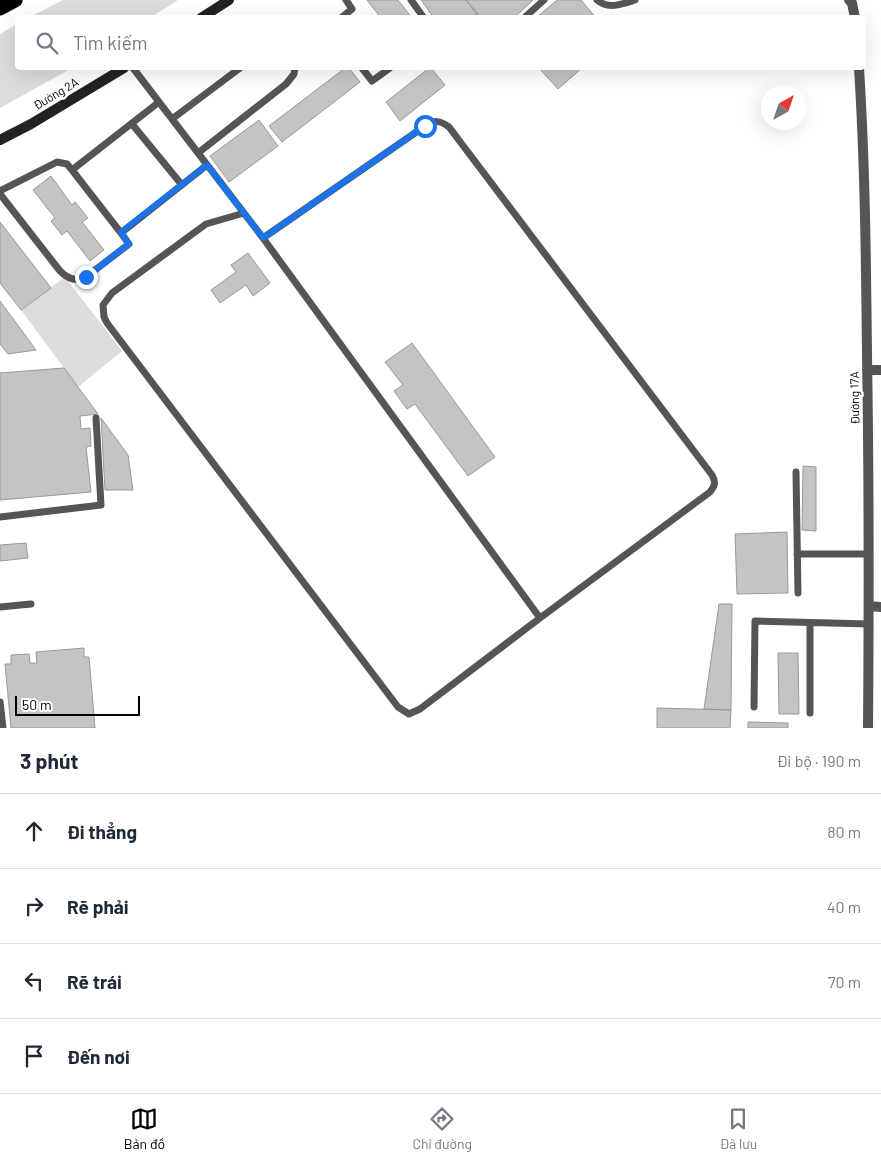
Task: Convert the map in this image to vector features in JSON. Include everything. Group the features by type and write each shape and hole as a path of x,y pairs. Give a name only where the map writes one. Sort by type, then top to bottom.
{"highway":[{"path":"0,8 15,0"}],"street":[{"path":"206,15 229,0"},
{"path":"849,0 852,3 854,15"},
{"name":"Đường 2A","path":"0,140 121,70"},
{"name":"Đường 17A","path":"859,70 863,128 867,370 868,728"},
{"path":"867,370 881,370"},
{"path":"869,606 881,607"}],"lane":[{"path":"345,15 352,9 346,0"},
{"path":"411,0 422,15"},
{"path":"527,15 544,0"},
{"path":"597,0 600,3 614,6 635,0"},
{"path":"135,70 263,238 540,618"},
{"path":"172,119 237,70"},
{"path":"198,153 286,84 294,74 295,70"},
{"path":"364,70 372,81 387,70"},
{"path":"72,170 159,102"},
{"path":"244,213 206,224 112,293 103,305 104,317 398,707 403,711 409,714 420,709 710,492 715,483 712,476 444,122 436,121 425,126 263,238"},
{"path":"132,124 182,185"},
{"path":"57,162 66,164 129,244 81,280 69,278 60,271 0,192 57,162"},
{"path":"121,232 207,165"},
{"path":"0,517 101,505 96,418"},
{"path":"796,472 798,593"},
{"path":"797,554 869,554"},
{"path":"0,607 31,604"},
{"path":"754,708 755,621 869,624"},
{"path":"810,623 810,713"},
{"path":"0,702 3,728"}],"shaded area":[{"path":"63,0 178,0 154,15 34,15"},
{"path":"15,25 15,70 68,70 0,108 0,34"},
{"path":"65,277 122,351 78,387 21,310"}],"building":[{"path":"367,0 398,0 410,15 379,15"},
{"path":"421,0 466,0 478,14 477,15 432,15"},
{"path":"466,0 533,0 517,15 478,15"},
{"path":"557,0 581,0 594,15 540,15"},
{"path":"342,70 351,70 360,82 282,142 269,126"},
{"path":"426,70 433,70 445,85 400,121 386,102"},
{"path":"541,70 580,70 558,89"},
{"path":"259,120 278,146 229,182 210,156"},
{"path":"51,176 72,205 75,202 88,218 82,222 104,250 90,261 67,231 62,235 51,221 55,218 33,190"},
{"path":"0,222 51,288 21,310 0,283"},
{"path":"248,253 270,283 253,296 246,285 220,303 211,290 236,272 231,265"},
{"path":"0,301 36,350 8,354 0,344"},
{"path":"412,343 495,457 468,476 415,404 407,409 394,391 403,385 385,362"},
{"path":"64,368 98,414 80,416 81,429 90,428 91,446 86,447 91,492 0,500 0,373"},
{"path":"101,418 128,455 133,490 105,490"},
{"path":"803,466 816,467 816,531 802,530"},
{"path":"787,532 788,593 737,594 735,534"},
{"path":"26,543 28,558 0,561 0,545"},
{"path":"719,604 732,604 731,710 704,709"},
{"path":"84,648 84,657 89,657 95,728 11,728 5,664 11,664 11,655 29,654 30,663 37,663 36,652"},
{"path":"778,653 798,653 799,714 779,714"},
{"path":"657,708 731,710 730,728 657,728"},
{"path":"748,722 788,723 788,728 748,728"}],"route":[{"path":"86,277 129,244 121,232 207,165 263,238 425,126"}]}
